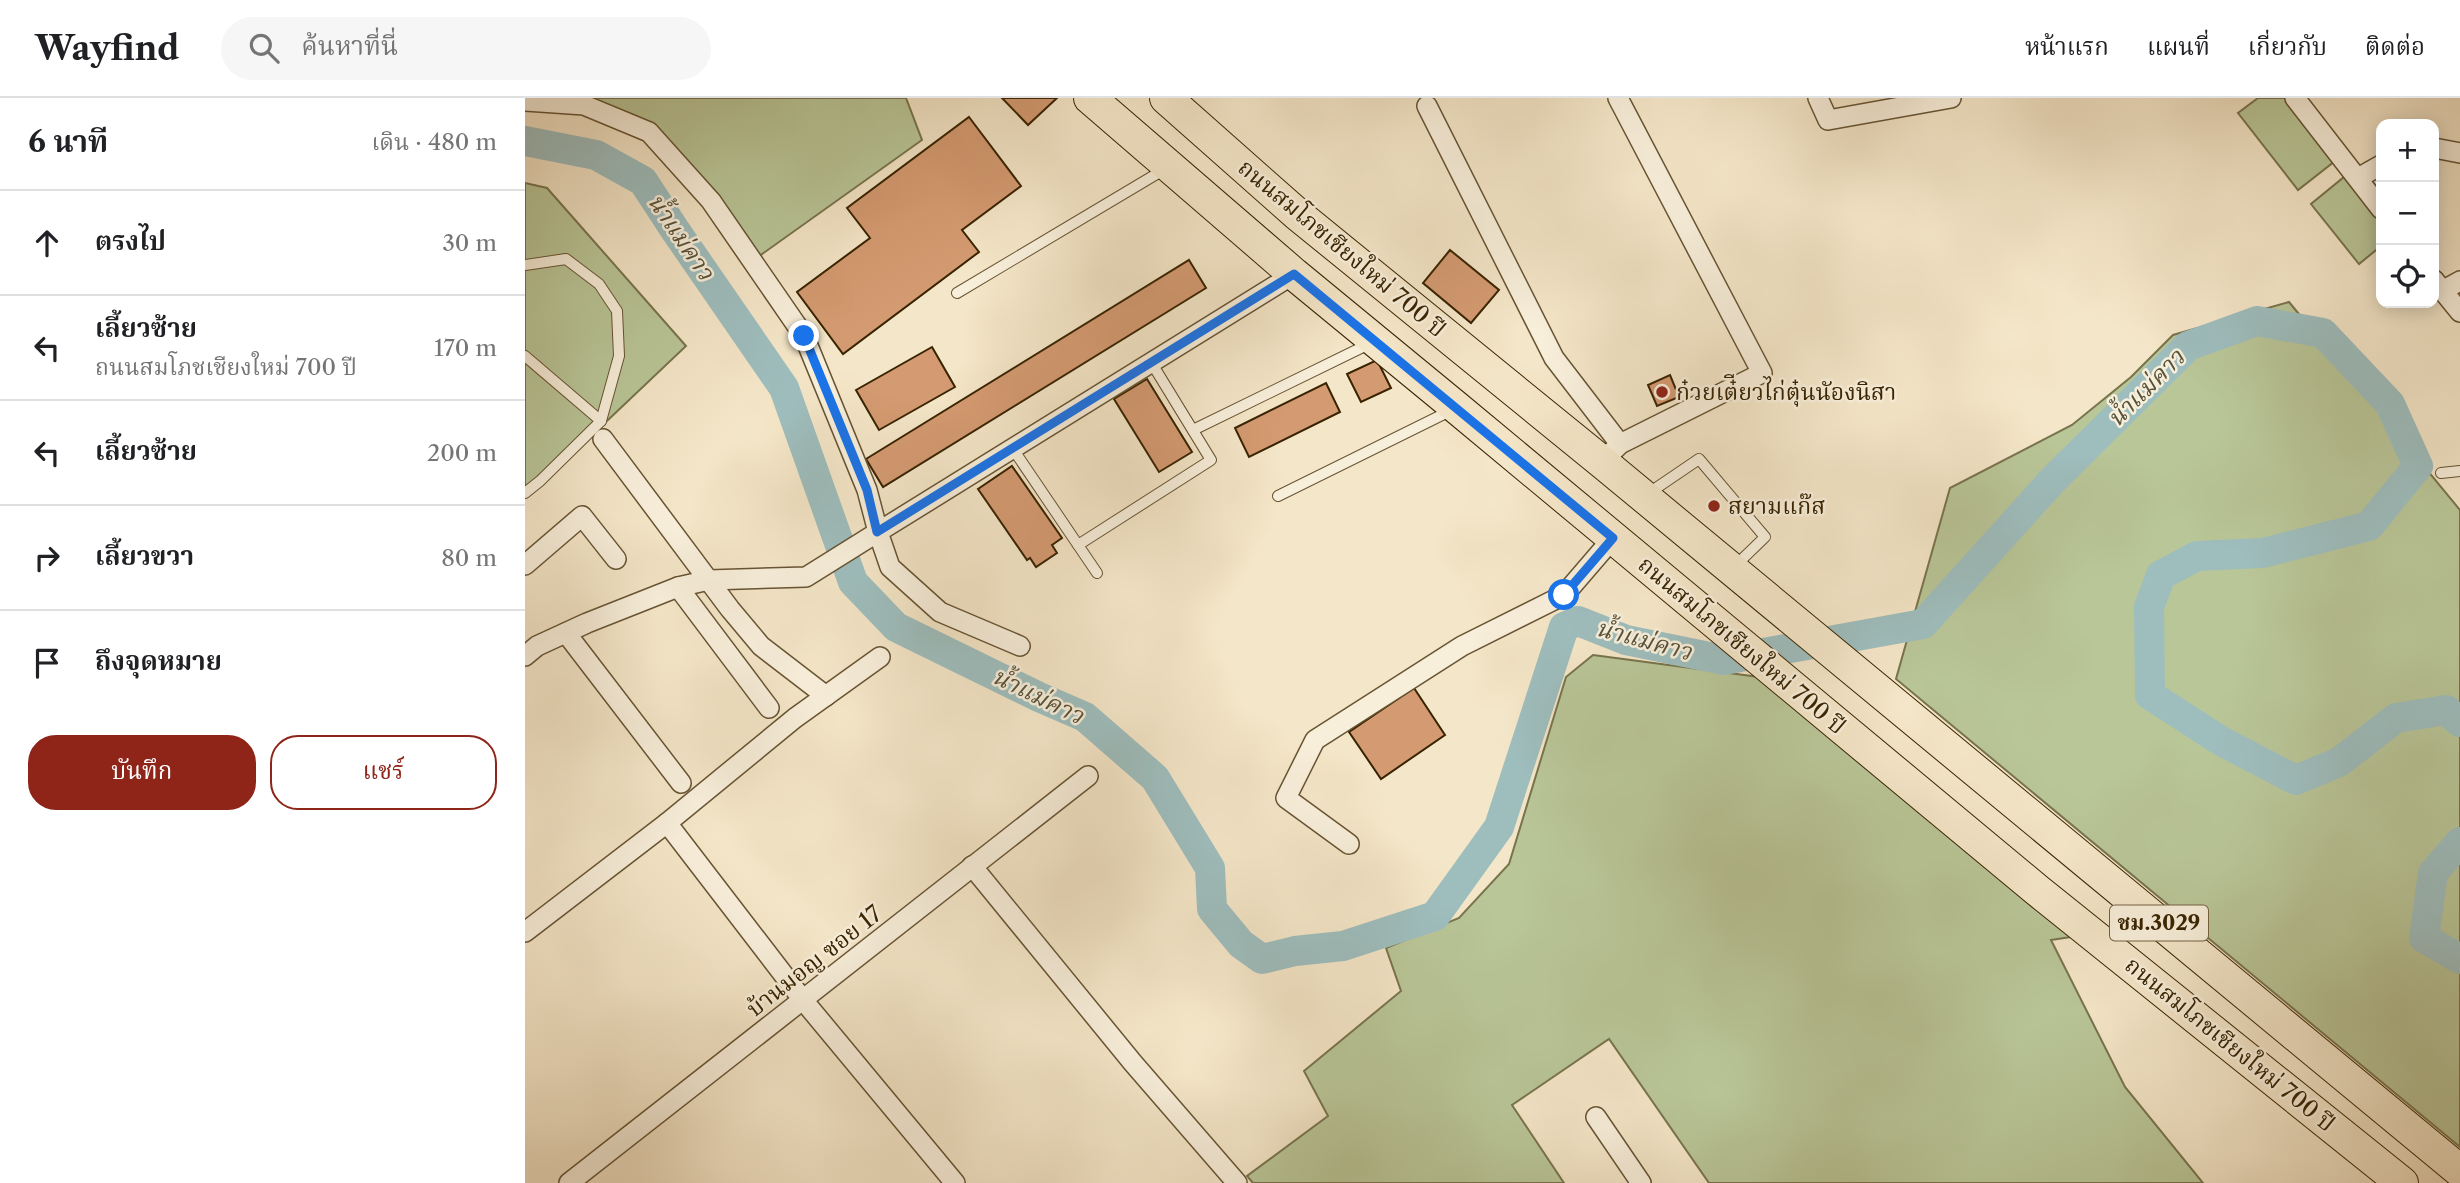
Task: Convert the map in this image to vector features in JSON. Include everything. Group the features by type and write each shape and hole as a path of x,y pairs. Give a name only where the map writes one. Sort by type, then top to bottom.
{"main road":[{"name":"ถนนสมโภชเชียงใหม่ 700 ปี","path":"1090,98 1375,342 2037,890 2402,1183"},
{"name":"ถนนสมโภชเชียงใหม่ 700 ปี","path":"1166,98 1297,214 1611,453 1644,496 2460,1171"}],"street":[{"path":"1427,106 1554,358 1611,453 1762,373 1618,98"},
{"path":"1818,98 1828,120 1951,98"},
{"path":"2295,98 2376,202"},
{"path":"525,101 584,105 649,132 711,201 804,336 867,490 871,536 890,567 940,612 1020,646"},
{"path":"2439,149 2460,153"},
{"path":"2358,178 2376,168"},
{"path":"525,656 537,646 678,587 709,580 806,577 1294,274"},
{"path":"2439,285 2460,281"},
{"path":"2439,286 2460,312"},
{"path":"602,430 709,580 761,646 826,696"},
{"path":"525,565 582,516 616,559"},
{"path":"1349,844 1286,797 1315,740 1462,646 1564,595 1613,538"},
{"path":"678,587 769,708"},
{"path":"566,633 681,783"},
{"path":"525,932 667,823 795,718 880,657"},
{"name":"บ้านมอญ ซอย 17","path":"569,1183 1088,776"},
{"path":"667,823 803,1000 955,1183"},
{"path":"972,866 1133,1063 1237,1183"},
{"path":"1596,1117 1641,1183"}],"lane":[{"path":"957,293 1168,166"},
{"path":"525,265 566,259 599,284 617,311 619,356 602,430 525,493"},
{"path":"1193,430 1375,342"},
{"path":"525,356 602,430"},
{"path":"1078,545 1211,460 1151,362"},
{"path":"1278,496 1457,408"},
{"path":"1013,449 1097,573"},
{"path":"1644,496 1699,459 1765,537 1732,569"},
{"path":"2441,473 2460,471"}],"green space":[{"path":"586,98 906,98 922,140 758,257 717,194 661,133"},
{"path":"2258,98 2286,98 2335,161 2298,190 2238,113"},
{"path":"2344,177 2376,217 2376,250 2359,264 2311,204"},
{"path":"525,183 547,188 686,346 608,420 525,488"},
{"path":"2289,302 2460,510 2460,1147 1896,679 1950,488 2072,425 2131,377 2173,335"},
{"path":"1593,655 1759,677 2077,936 2051,940 2125,1087 2203,1183 1709,1183 1609,1039 1512,1105 1564,1183 1253,1183 1247,1176 1328,1116 1304,1071 1401,991 1386,948 1459,918 1509,864 1566,677"}],"building":[{"path":"1002,98 1057,98 1028,125"},
{"path":"969,117 1021,186 962,230 979,252 843,354 797,292 870,238 847,208"},
{"path":"1450,250 1499,290 1471,323 1423,283"},
{"path":"1189,260 1206,288 883,487 866,459"},
{"path":"932,347 955,387 879,430 856,390"},
{"path":"1377,360 1391,388 1361,402 1347,374"},
{"path":"1670,375 1679,397 1657,406 1648,385"},
{"path":"1147,379 1192,452 1159,472 1114,399"},
{"path":"1326,383 1340,412 1249,457 1235,428"},
{"path":"1012,466 1062,538 1052,545 1057,553 1036,567 1030,558 1027,560 978,489"},
{"path":"1414,688 1445,735 1381,779 1349,732"}],"waterway":[{"name":"น้ำแม่คาว","path":"525,141 596,155 643,181 784,388 853,582 896,627 1085,717 1155,778 1210,868 1212,909 1241,944 1262,959 1295,951 1343,946 1435,916 1499,827 1564,627 1578,621 1626,640 1724,660 1923,624 2052,481 2188,346 2257,321 2323,333 2390,404 2418,466 2369,526 2263,553 2197,556 2161,575 2149,607 2150,695 2221,741 2296,780 2339,762 2396,718 2446,710 2460,722"},
{"name":"น้ำแม่คาว","path":"2460,842 2433,873 2424,938 2460,959"}],"place":[{"name":"ก๋วยเต๋ียวไก่ตุ๋นนัองนิสา","path":"1662,392"},
{"name":"สยามแก๊ส","path":"1714,506"}],"route":[{"path":"804,336 867,490 877,532 1294,274 1613,538 1564,595"}]}
